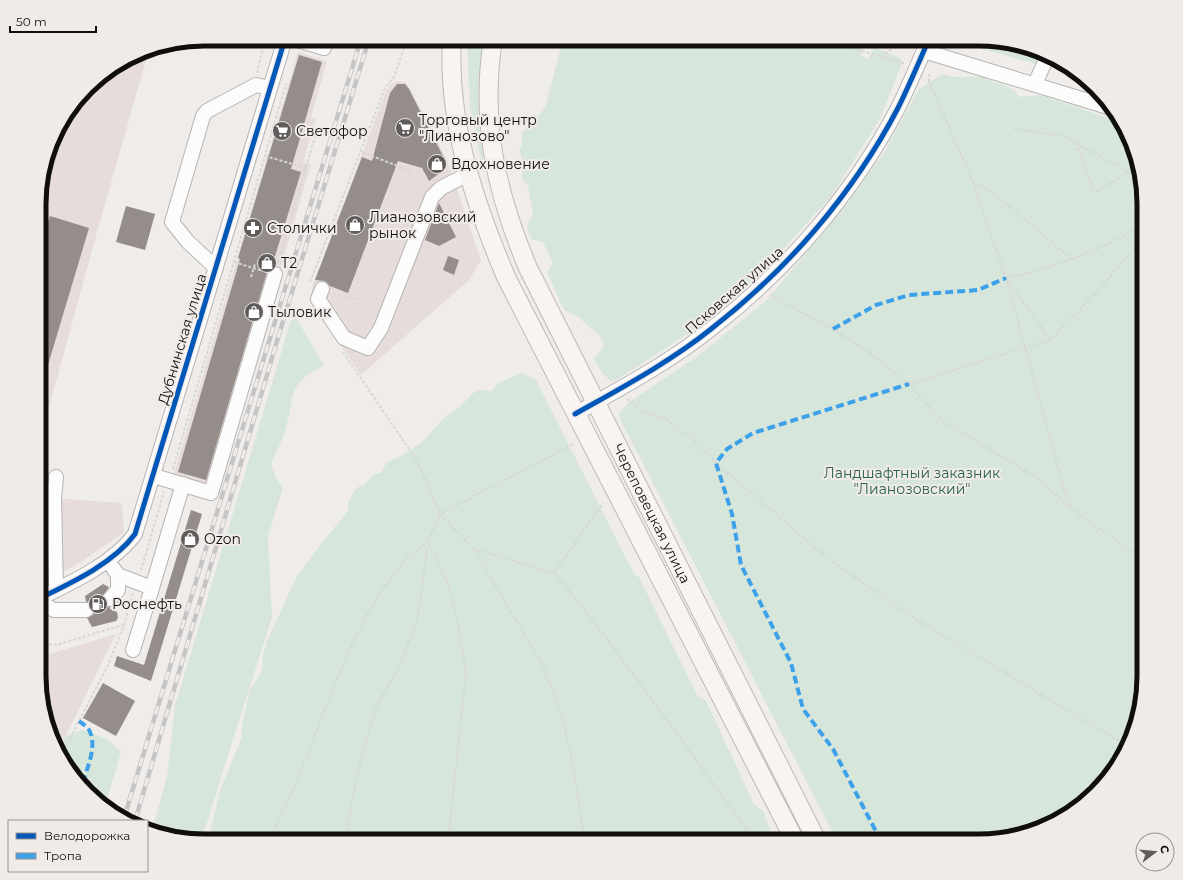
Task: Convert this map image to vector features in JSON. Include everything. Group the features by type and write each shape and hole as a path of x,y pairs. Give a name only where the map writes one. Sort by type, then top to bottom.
{"main road":[{"name":"Череповецкая улица","path":"452,46 454,111 468,174 506,277 791,834"},
{"name":"Череповецкая улица","path":"492,46 488,103 492,147 504,206 528,268 814,834"}],"street":[{"name":"Дубнинская улица","path":"46,595 83,576 107,560 128,543 135,534 154,476 283,46"},
{"path":"317,46 324,48"},
{"name":"Псковская улица","path":"575,414 684,349 706,333 786,262 836,204 858,174 898,108 926,46"},
{"path":"929,46 1035,84 1102,105"},
{"path":"1035,84 1046,60"},
{"path":"216,268 188,242 172,222 203,116 208,111 256,84 270,88"},
{"path":"322,289 318,299 344,338 368,348 381,328 432,197 441,188 468,174"},
{"path":"154,476 211,493 275,274"},
{"path":"56,477 54,498 56,590"},
{"path":"133,650 183,484"},
{"path":"107,560 118,575 152,588"},
{"path":"110,599 118,590 118,575"},
{"path":"46,605 54,610 86,610"}],"path":[{"path":"363,301 351,296 341,297 310,284 362,152 385,88 394,77 405,46"},
{"path":"847,46 905,64 907,58"},
{"path":"882,57 895,46"},
{"path":"929,74 929,82 972,182 1006,278 1026,346 1064,489 1072,509"},
{"path":"234,262 275,274 318,126"},
{"path":"1014,129 1062,136 1129,172 1135,179"},
{"path":"1077,143 1094,193 1129,172"},
{"path":"362,152 408,170 410,178"},
{"path":"265,156 306,168"},
{"path":"281,161 282,156"},
{"path":"285,167 286,162"},
{"path":"972,182 992,192 1073,260"},
{"path":"1006,278 1045,270 1073,260 1137,228"},
{"path":"909,384 1026,346 1050,340 1094,295 1137,245"},
{"path":"251,276 255,264"},
{"path":"1006,278 1050,340"},
{"path":"766,292 833,329 867,351 909,384 941,420 1036,477 1072,509 1137,555"},
{"path":"339,346 416,459 440,514 474,550 543,666 562,715 571,755 584,834"},
{"path":"625,396 629,402 633,403 643,412 664,418 693,439 716,464 831,561 919,621 1122,743"},
{"path":"346,834 356,780 367,736 377,706 401,664 418,616 428,542 440,514 573,444"},
{"path":"554,573 603,503"},
{"path":"273,834 301,771 347,655 367,617 402,566 416,549 428,542"},
{"path":"428,542 446,579 456,613 466,672 449,834"},
{"path":"474,550 554,573 606,637 750,834"},
{"path":"46,644 56,645 124,625"}],"shaded area":[{"path":"298,52 327,61 311,117 316,119 303,162 311,164 216,490 173,477"},
{"path":"147,56 46,418 46,193 51,163 58,143 67,125 92,92 125,67"},
{"path":"398,81 405,82 409,87 447,160 481,260 469,280 361,375 310,299 313,284 386,91 391,84"},
{"path":"46,497 122,503 124,532 81,562 46,582"},
{"path":"116,634 61,744 51,717 47,697 46,655"}],"green space":[{"path":"467,46 484,46 486,163 482,164 470,107"},
{"path":"561,46 863,46 861,55 868,59 875,46 880,46 878,49 900,58 902,63 880,119 832,195 770,264 703,324 618,379 611,381 603,374 594,359 604,346 599,335 578,317 564,310 547,272 553,263 543,242 531,239 527,226 533,214 528,186 522,179 522,160 519,148 522,146 522,133 545,108"},
{"path":"972,46 1000,47 1020,51 1046,60 1043,66"},
{"name":"Ландшафтный заказник \"Лианозовский\"","path":"942,74 957,77 984,77 1010,87 1020,97 1040,95 1112,119 1121,134 1129,153 1137,193 1136,697 1129,727 1121,746 1110,764 1091,788 1067,807 1049,818 1020,829 990,834 833,834 621,421 619,413 629,402 698,356 766,301 848,203 885,151 919,89"},
{"path":"297,319 324,366 303,379 297,385 284,435 271,465 277,480 283,487 268,536 272,617 203,834 183,833 163,829 153,826 167,776 175,706 291,320"},
{"path":"521,373 536,380 634,574 639,577 697,695 706,701 754,804 764,812 772,834 210,834 220,791 242,737 241,731 249,692 263,669 262,659 267,641 296,578 348,511 348,503 358,487 364,485 373,475 382,472 385,465 393,459 398,458 422,442 445,417 460,407 473,393 480,390 491,391 499,383"},
{"path":"82,730 107,739 121,752 107,800 92,788 67,755 61,744 65,737"}],"building":[{"path":"299,55 322,62 291,169 301,172 272,266 267,272 206,480 178,472 240,259 238,258"},
{"path":"397,84 405,84 409,89 444,158 444,170 429,181 422,168 398,161 348,293 330,286 325,281 315,280 362,157 372,161 390,93"},
{"path":"439,203 456,237 439,246 425,240"},
{"path":"126,206 155,214 145,250 116,242"},
{"path":"50,216 89,228 46,372 46,228"},
{"path":"448,256 459,260 454,275 443,270"},
{"path":"191,510 202,514 151,681 114,666 117,656 144,665"},
{"name":"Роснефть","path":"103,584 109,587 102,597 102,602 105,606 110,607 110,609 117,612 118,618 116,621 92,627 87,618 93,615 94,610 91,603 86,602 85,596"},
{"path":"103,683 135,701 116,736 83,718"}],"tunnel":[{"path":"86,610 110,599"}],"railway":[{"path":"125,813 359,46"},
{"path":"136,819 277,341 367,46"}],"marked path":[{"path":"833,329 876,305 909,295 978,290 1006,278"},
{"path":"877,834 833,749 803,709 791,663 741,565 732,514 716,463 727,449 753,433 909,384"},
{"path":"79,721 89,730 92,738 92,751 84,779"}],"cycle path":[{"path":"46,595 78,579 104,563 116,554 135,534 283,46"},
{"path":"575,414 679,353 739,306 792,256 839,200 880,140 902,100 926,46"}],"place":[{"name":"Торговый центр \"Лианозово\"","path":"405,128"},
{"name":"Светофор","path":"282,131"},
{"name":"Вдохновение","path":"437,164"},
{"name":"Лианозовский рынок","path":"355,225"},
{"name":"Столички","path":"253,228"},
{"name":"T2","path":"267,263"},
{"name":"Тыловик","path":"254,312"},
{"name":"Ozon","path":"190,539"},
{"name":"Роснефть","path":"98,604"}]}
